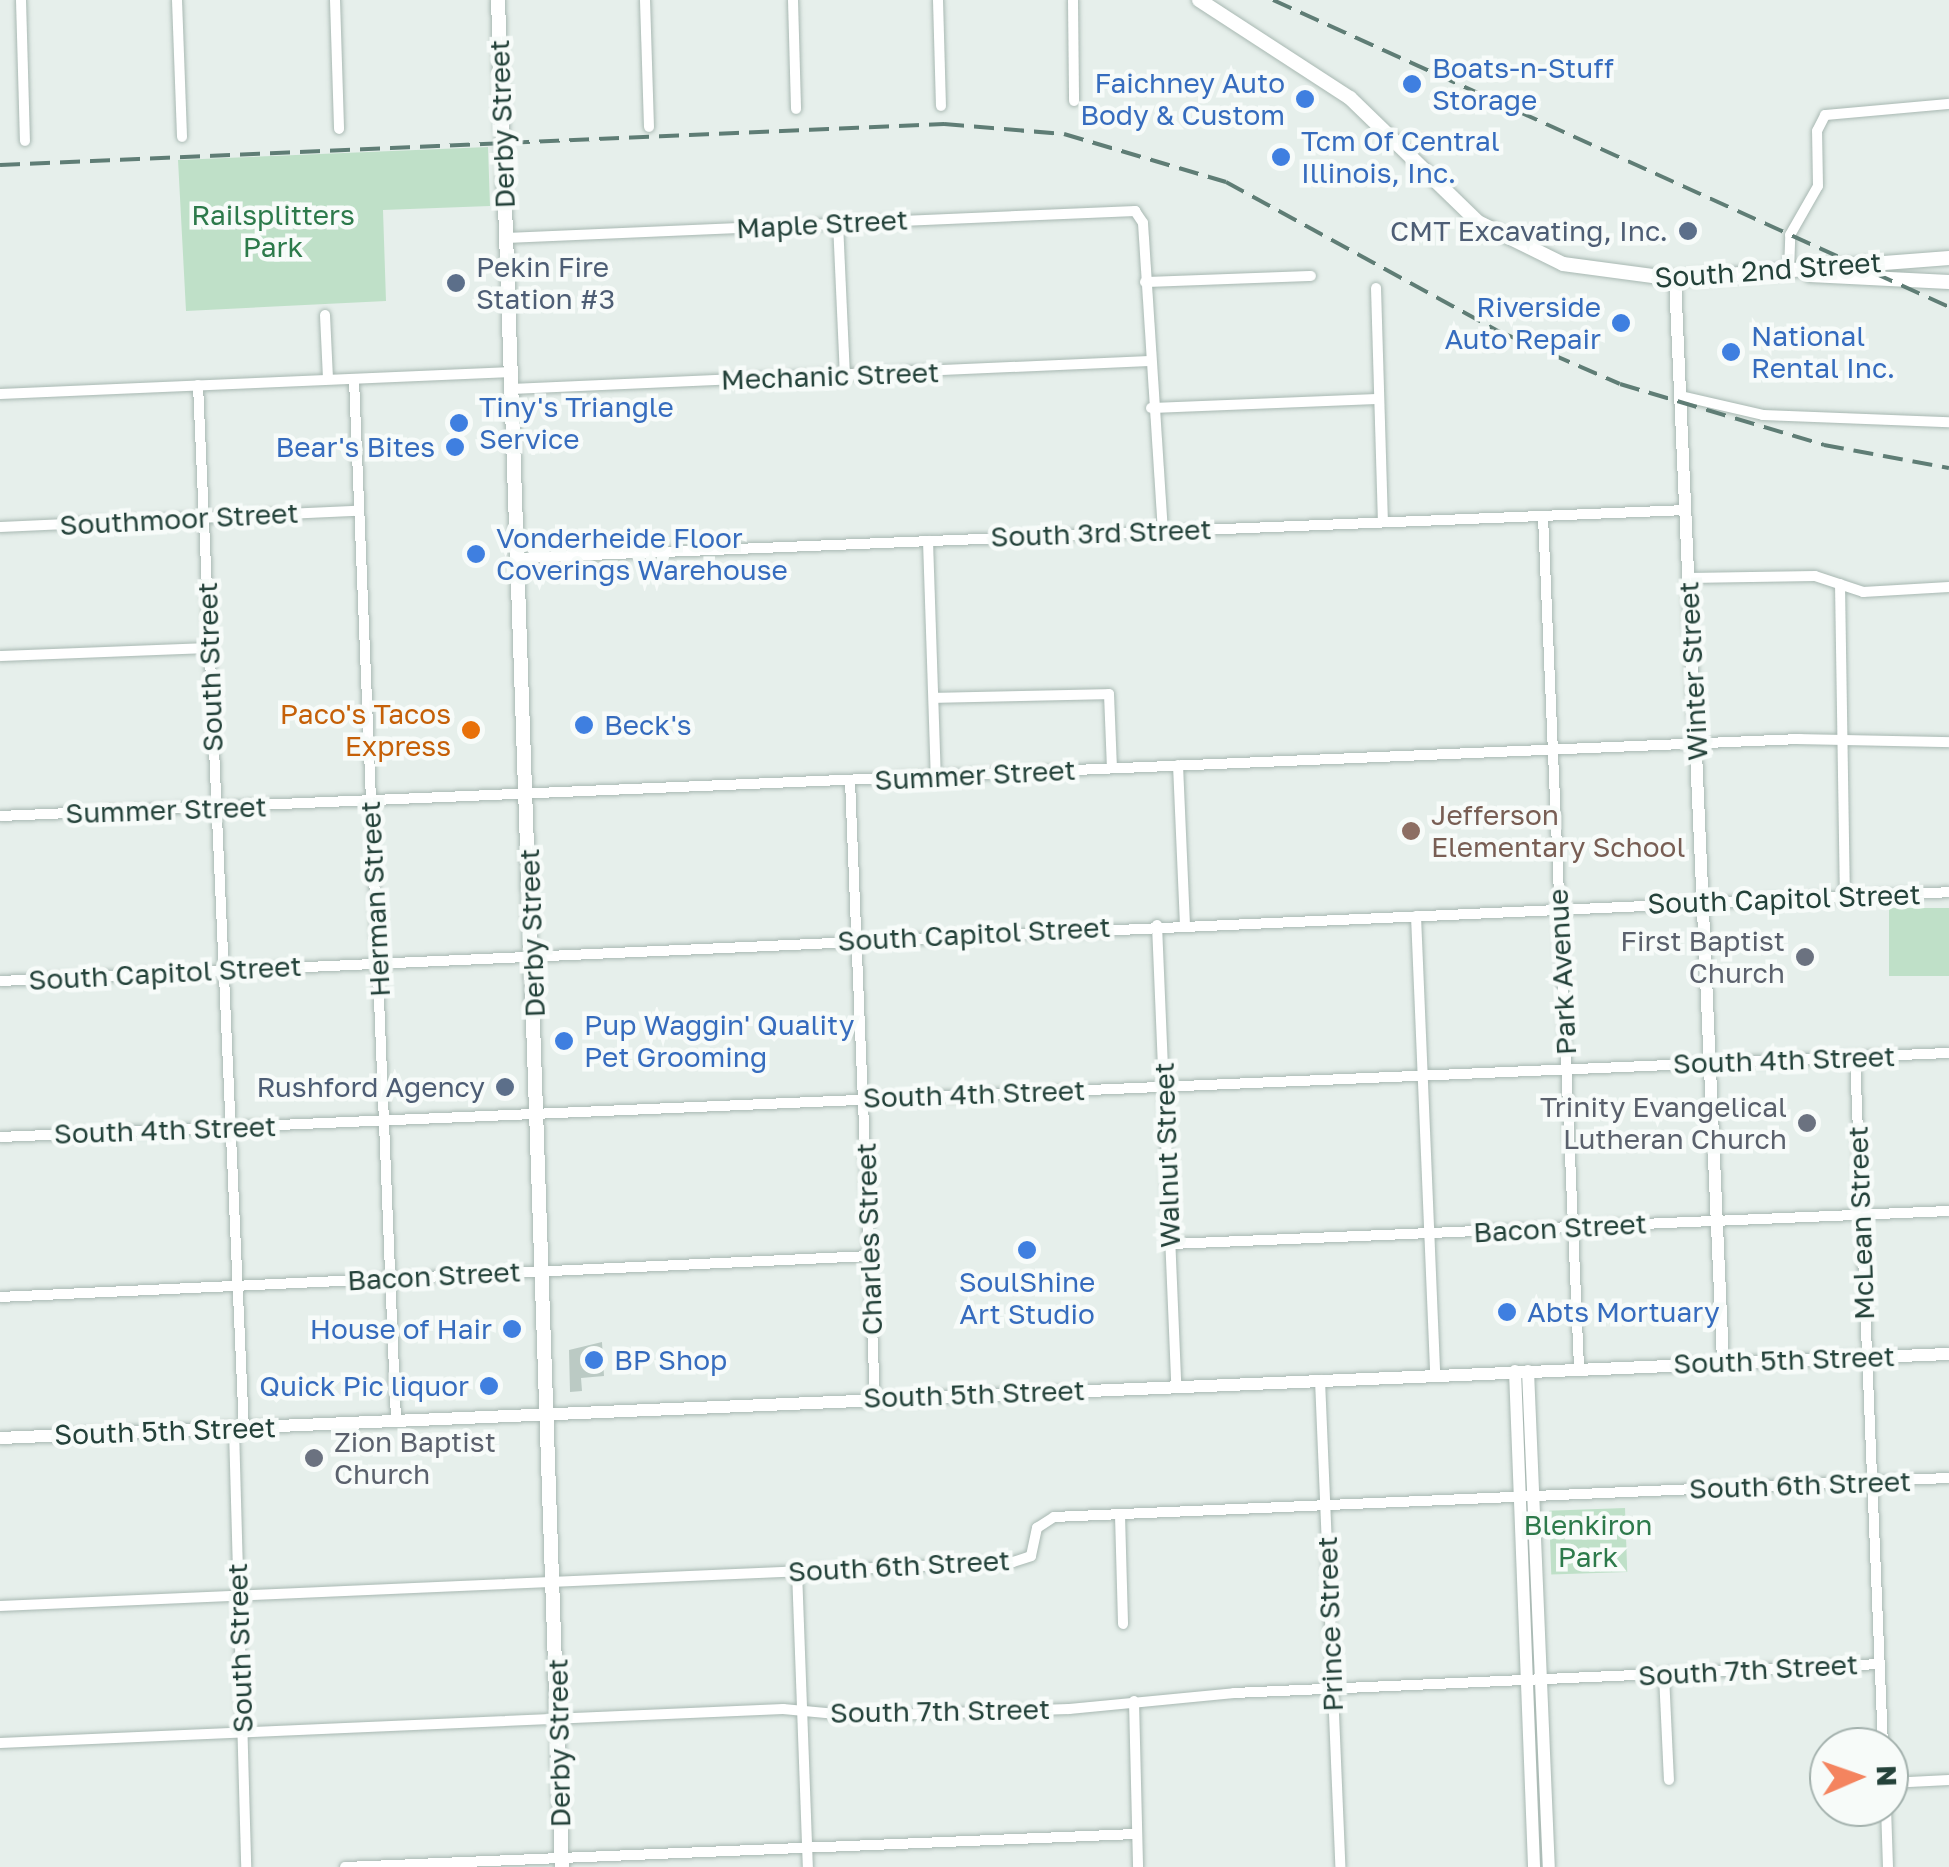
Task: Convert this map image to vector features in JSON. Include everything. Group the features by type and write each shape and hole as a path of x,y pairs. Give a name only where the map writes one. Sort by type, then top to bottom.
{"main road":[{"name":"Derby Street","path":"498,0 556,1582 562,1862"},
{"name":"South 2nd Street","path":"1199,0 1350,98 1484,227 1587,272 1675,278 1789,274 1949,258"},
{"path":"1789,274 1949,282"}],"street":[{"path":"21,0 25,142"},
{"path":"177,0 182,136"},
{"path":"335,0 339,129"},
{"path":"645,0 649,127"},
{"path":"793,0 796,109"},
{"path":"938,0 942,106"},
{"path":"1074,0 1074,100"},
{"path":"1789,274 1790,235 1818,186 1818,132 1826,115 1949,104"},
{"name":"Maple Street","path":"506,238 1138,212 1146,282"},
{"path":"838,224 845,376"},
{"path":"1163,530 1151,408 1146,282 1311,276"},
{"name":"Winter Street","path":"1675,278 1723,1363"},
{"path":"1376,288 1383,521"},
{"path":"325,314 328,379"},
{"name":"Mechanic Street","path":"511,389 1148,362"},
{"path":"0,394 510,372"},
{"name":"Herman Street","path":"354,379 396,1420"},
{"name":"South Street","path":"198,385 238,1286 239,1594 246,1867"},
{"path":"1681,396 1763,415 1949,422"},
{"path":"1151,408 1378,399"},
{"name":"South 3rd Street","path":"516,558 1686,510"},
{"name":"Southmoor Street","path":"0,527 358,511"},
{"name":"Park Avenue","path":"1543,516 1579,1369"},
{"path":"928,540 936,777"},
{"path":"1688,578 1808,575 1860,592 1949,587"},
{"path":"1840,584 1845,896"},
{"path":"0,656 210,648"},
{"path":"934,698 1109,694 1112,768"},
{"name":"Summer Street","path":"0,816 1696,743 1949,742"},
{"path":"1178,765 1185,924"},
{"name":"Charles Street","path":"850,780 875,1398"},
{"name":"South Capitol Street","path":"0,980 1949,892"},
{"path":"1416,916 1435,1375"},
{"name":"Walnut Street","path":"1157,925 1176,1386"},
{"name":"South 4th Street","path":"0,1137 1949,1053"},
{"name":"McLean Street","path":"1854,1058 1882,1727"},
{"name":"Bacon Street","path":"1171,1244 1949,1212"},
{"name":"Bacon Street","path":"0,1297 869,1256"},
{"name":"South 5th Street","path":"0,1438 550,1411 1949,1354"},
{"path":"1522,1371 1534,1681 1549,1867"},
{"name":"Prince Street","path":"1320,1380 1340,1867"},
{"name":"South 6th Street","path":"0,1606 1023,1561 1045,1519 1949,1478"},
{"path":"1120,1515 1123,1624"},
{"path":"797,1570 808,1867"},
{"name":"South 7th Street","path":"0,1744 802,1710 858,1716 1332,1688 1879,1664"},
{"path":"1664,1675 1669,1780"},
{"path":"1534,1681 1534,1867"},
{"path":"1134,1701 1138,1867"},
{"path":"1909,1781 1949,1780"},
{"path":"1887,1827 1888,1867"},
{"path":"345,1867 562,1862 807,1846 1137,1834"}],"green space":[{"name":"Railsplitters Park","path":"488,147 490,206 383,210 386,301 186,311 178,160"},
{"path":"1889,908 1949,908 1949,976 1889,976"},
{"name":"Blenkiron Park","path":"1625,1508 1627,1572 1551,1575 1549,1511"}],"building":[{"path":"602,1342 604,1376 581,1378 582,1391 570,1392 569,1350"}],"railway":[{"path":"1273,0 1949,307"},
{"path":"0,165 944,124 1064,134 1226,182 1496,330 1620,384 1824,445 1949,468"}],"place":[{"name":"Boats-n-Stuff Storage","path":"1412,84"},
{"name":"Faichney Auto Body & Custom","path":"1305,99"},
{"name":"Tcm Of Central Illinois, Inc.","path":"1281,157"},
{"name":"CMT Excavating, Inc.","path":"1688,231"},
{"name":"Pekin Fire Station #3","path":"456,283"},
{"name":"Riverside Auto Repair","path":"1621,323"},
{"name":"National Rental Inc.","path":"1731,352"},
{"name":"Tiny's Triangle Service","path":"459,423"},
{"name":"Bear's Bites","path":"455,447"},
{"name":"Vonderheide Floor Coverings Warehouse","path":"476,554"},
{"name":"Beck's","path":"584,725"},
{"name":"Paco's Tacos Express","path":"471,730"},
{"name":"Jefferson Elementary School","path":"1411,831"},
{"name":"First Baptist Church","path":"1805,957"},
{"name":"Pup Waggin' Quality Pet Grooming","path":"564,1041"},
{"name":"Rushford Agency","path":"505,1087"},
{"name":"Trinity Evangelical Lutheran Church","path":"1807,1123"},
{"name":"SoulShine Art Studio","path":"1027,1250"},
{"name":"Abts Mortuary","path":"1507,1312"},
{"name":"House of Hair","path":"512,1329"},
{"name":"BP Shop","path":"594,1360"},
{"name":"Quick Pic liquor","path":"489,1386"},
{"name":"Zion Baptist Church","path":"314,1458"}]}
